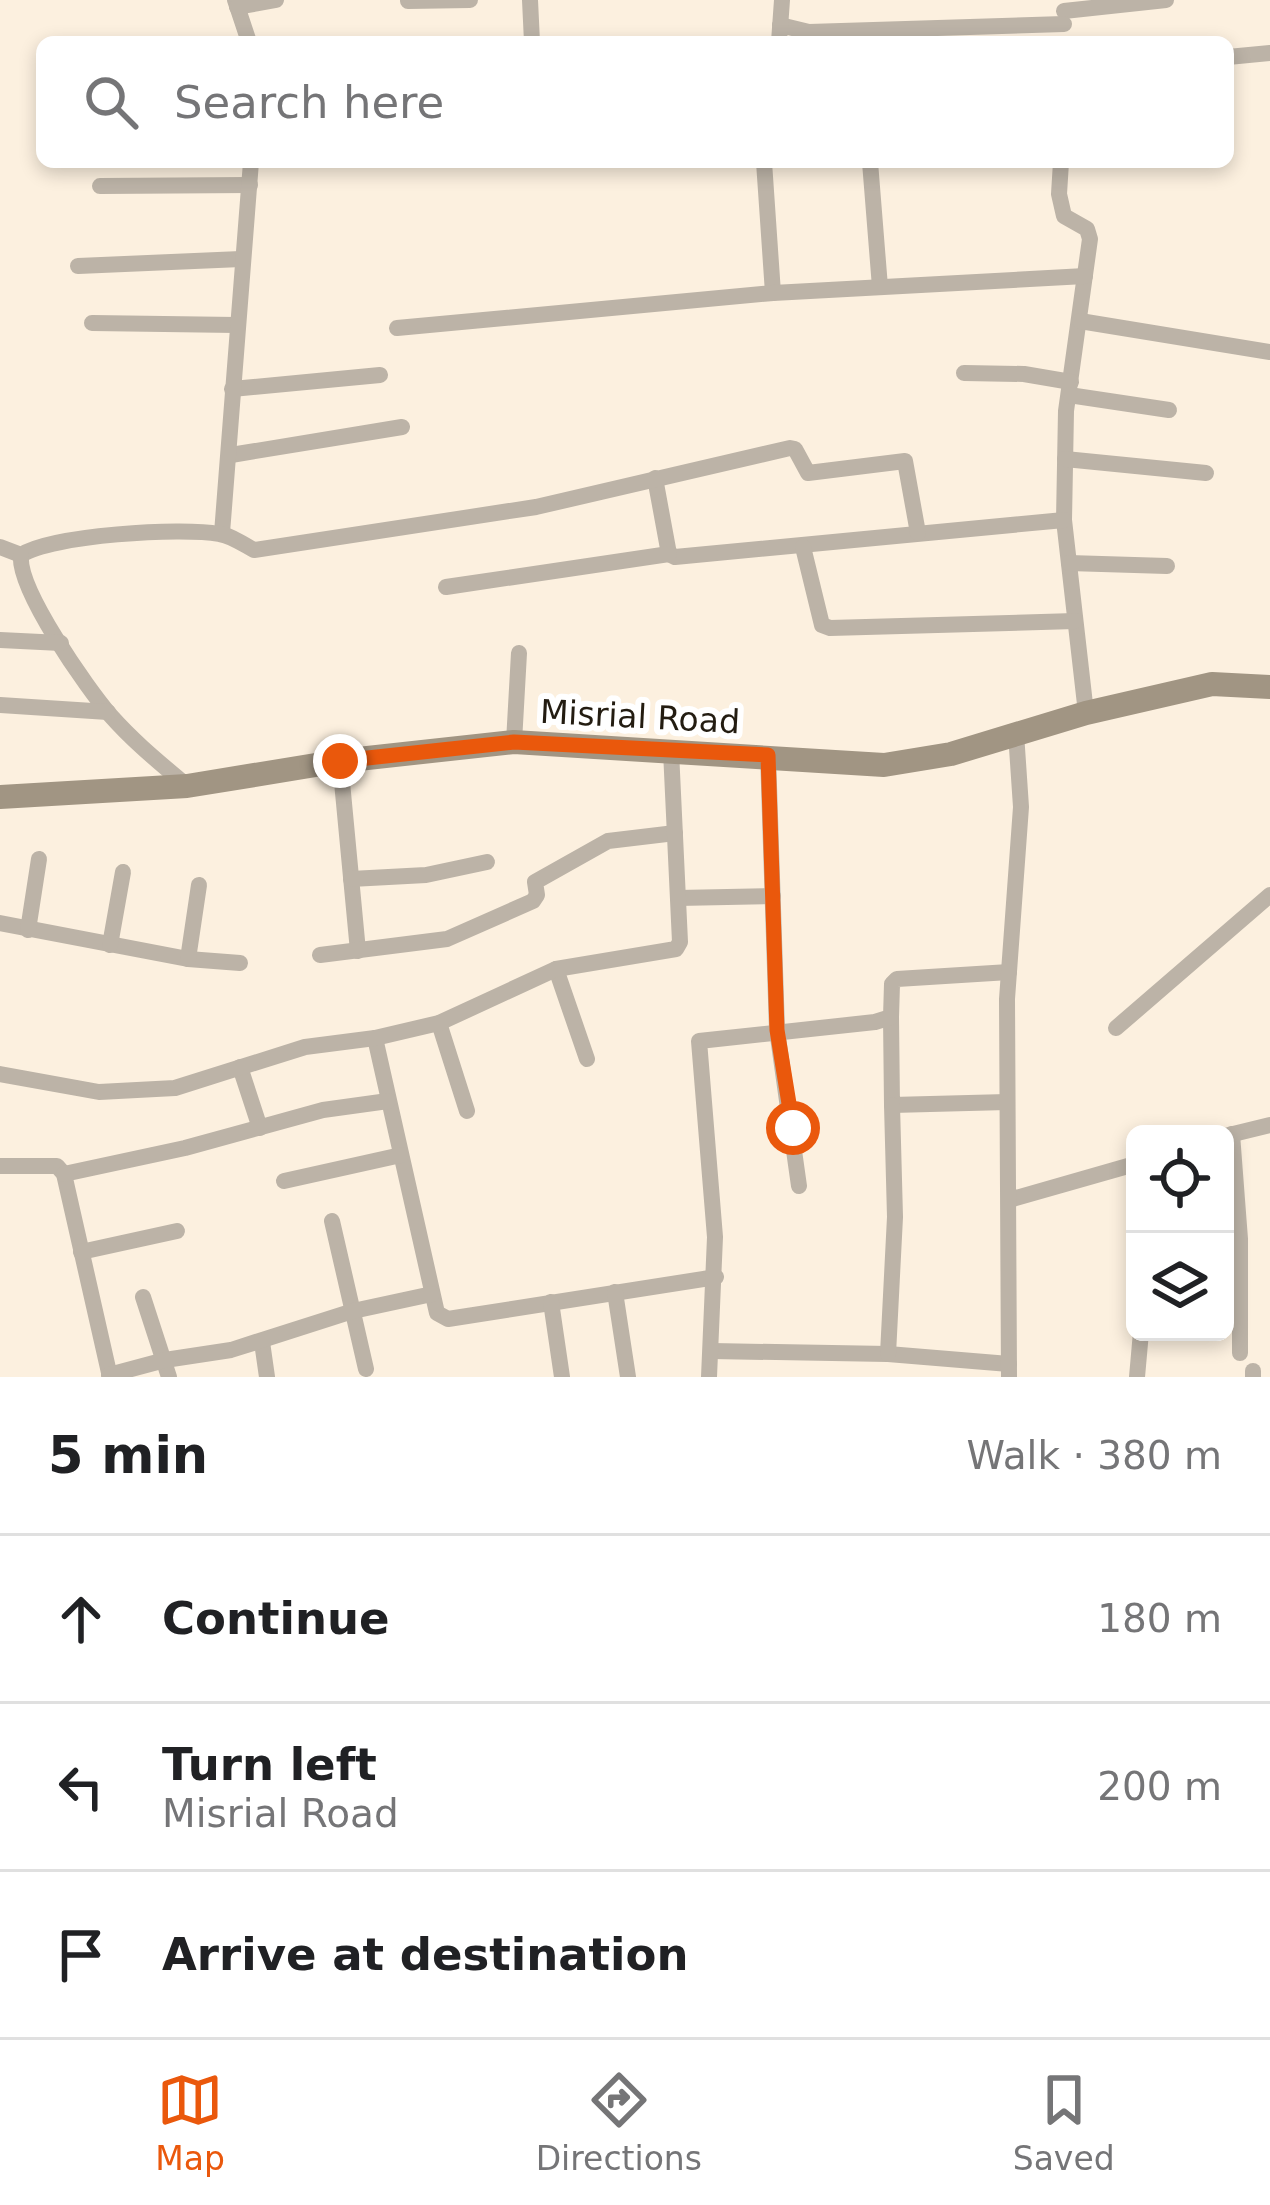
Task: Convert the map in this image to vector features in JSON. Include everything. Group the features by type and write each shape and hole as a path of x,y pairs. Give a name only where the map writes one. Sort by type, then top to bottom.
{"main road":[{"name":"Misrial Road","path":"0,796 187,785 340,761 514,742 884,765 951,754 1087,713 1212,684 1270,687"}],"street":[{"path":"247,36 236,3 276,0"},
{"path":"409,1 470,0"},
{"path":"530,0 532,36"},
{"path":"782,0 779,34 1064,19 1110,3 1166,0"},
{"path":"1234,56 1270,53"},
{"path":"222,533 251,168"},
{"path":"764,168 773,292"},
{"path":"870,168 880,287"},
{"path":"1061,168 1064,215 1089,234 1070,388 1064,520 1087,713"},
{"path":"100,186 250,185"},
{"path":"78,266 241,259"},
{"path":"397,328 773,292 1085,276"},
{"path":"1080,321 1270,352"},
{"path":"92,323 236,325"},
{"path":"964,373 1024,374 1169,410"},
{"path":"232,388 380,375"},
{"path":"231,455 402,427"},
{"path":"0,547 21,555 59,541 106,535 222,533 254,550 536,507 790,448 808,473 906,462 918,533"},
{"path":"1065,459 1206,472"},
{"path":"655,478 669,554"},
{"path":"446,587 669,554 803,547 1064,520"},
{"path":"803,547 814,606 822,625 830,628 1075,620"},
{"path":"21,555 20,567 40,614 107,712 187,785"},
{"path":"1069,563 1167,566"},
{"path":"0,640 61,643"},
{"path":"514,742 519,653"},
{"path":"0,705 107,712"},
{"path":"712,1351 888,1354 1009,1370 1006,1102 1009,972 1021,807 1016,733"},
{"path":"0,1074 99,1092 175,1088 304,1047 439,1023 556,969 676,949 680,942 670,751"},
{"path":"768,755 777,1030 799,1186"},
{"path":"340,761 358,951"},
{"path":"320,955 447,939 533,901 535,882 540,878 608,842 675,833"},
{"path":"28,930 39,859"},
{"path":"351,879 426,875 487,862"},
{"path":"110,945 123,872"},
{"path":"188,958 200,885"},
{"path":"1116,1028 1270,895"},
{"path":"678,898 773,896"},
{"path":"0,923 110,945 240,963"},
{"path":"556,969 587,1059"},
{"path":"888,1354 895,1217 892,983 1009,972"},
{"path":"710,1377 716,1276 699,1041 891,1017"},
{"path":"439,1023 466,1111"},
{"path":"375,1038 437,1312 448,1318 716,1276"},
{"path":"240,1067 260,1128"},
{"path":"64,1174 323,1110 388,1101"},
{"path":"892,1105 1006,1102"},
{"path":"1234,1134 1270,1125"},
{"path":"284,1181 400,1155"},
{"path":"0,1166 56,1166 64,1174 110,1376 167,1368 353,1311 432,1294"},
{"path":"1009,1200 1126,1167"},
{"path":"1234,1187 1240,1239 1240,1353"},
{"path":"332,1221 366,1369"},
{"path":"81,1252 177,1231"},
{"path":"615,1292 628,1377"},
{"path":"143,1297 167,1368"},
{"path":"551,1302 562,1377"},
{"path":"1138,1377 1141,1341"},
{"path":"262,1342 267,1377"}],"route":[{"path":"340,761 514,742 768,755 777,1030 793,1128"}]}
